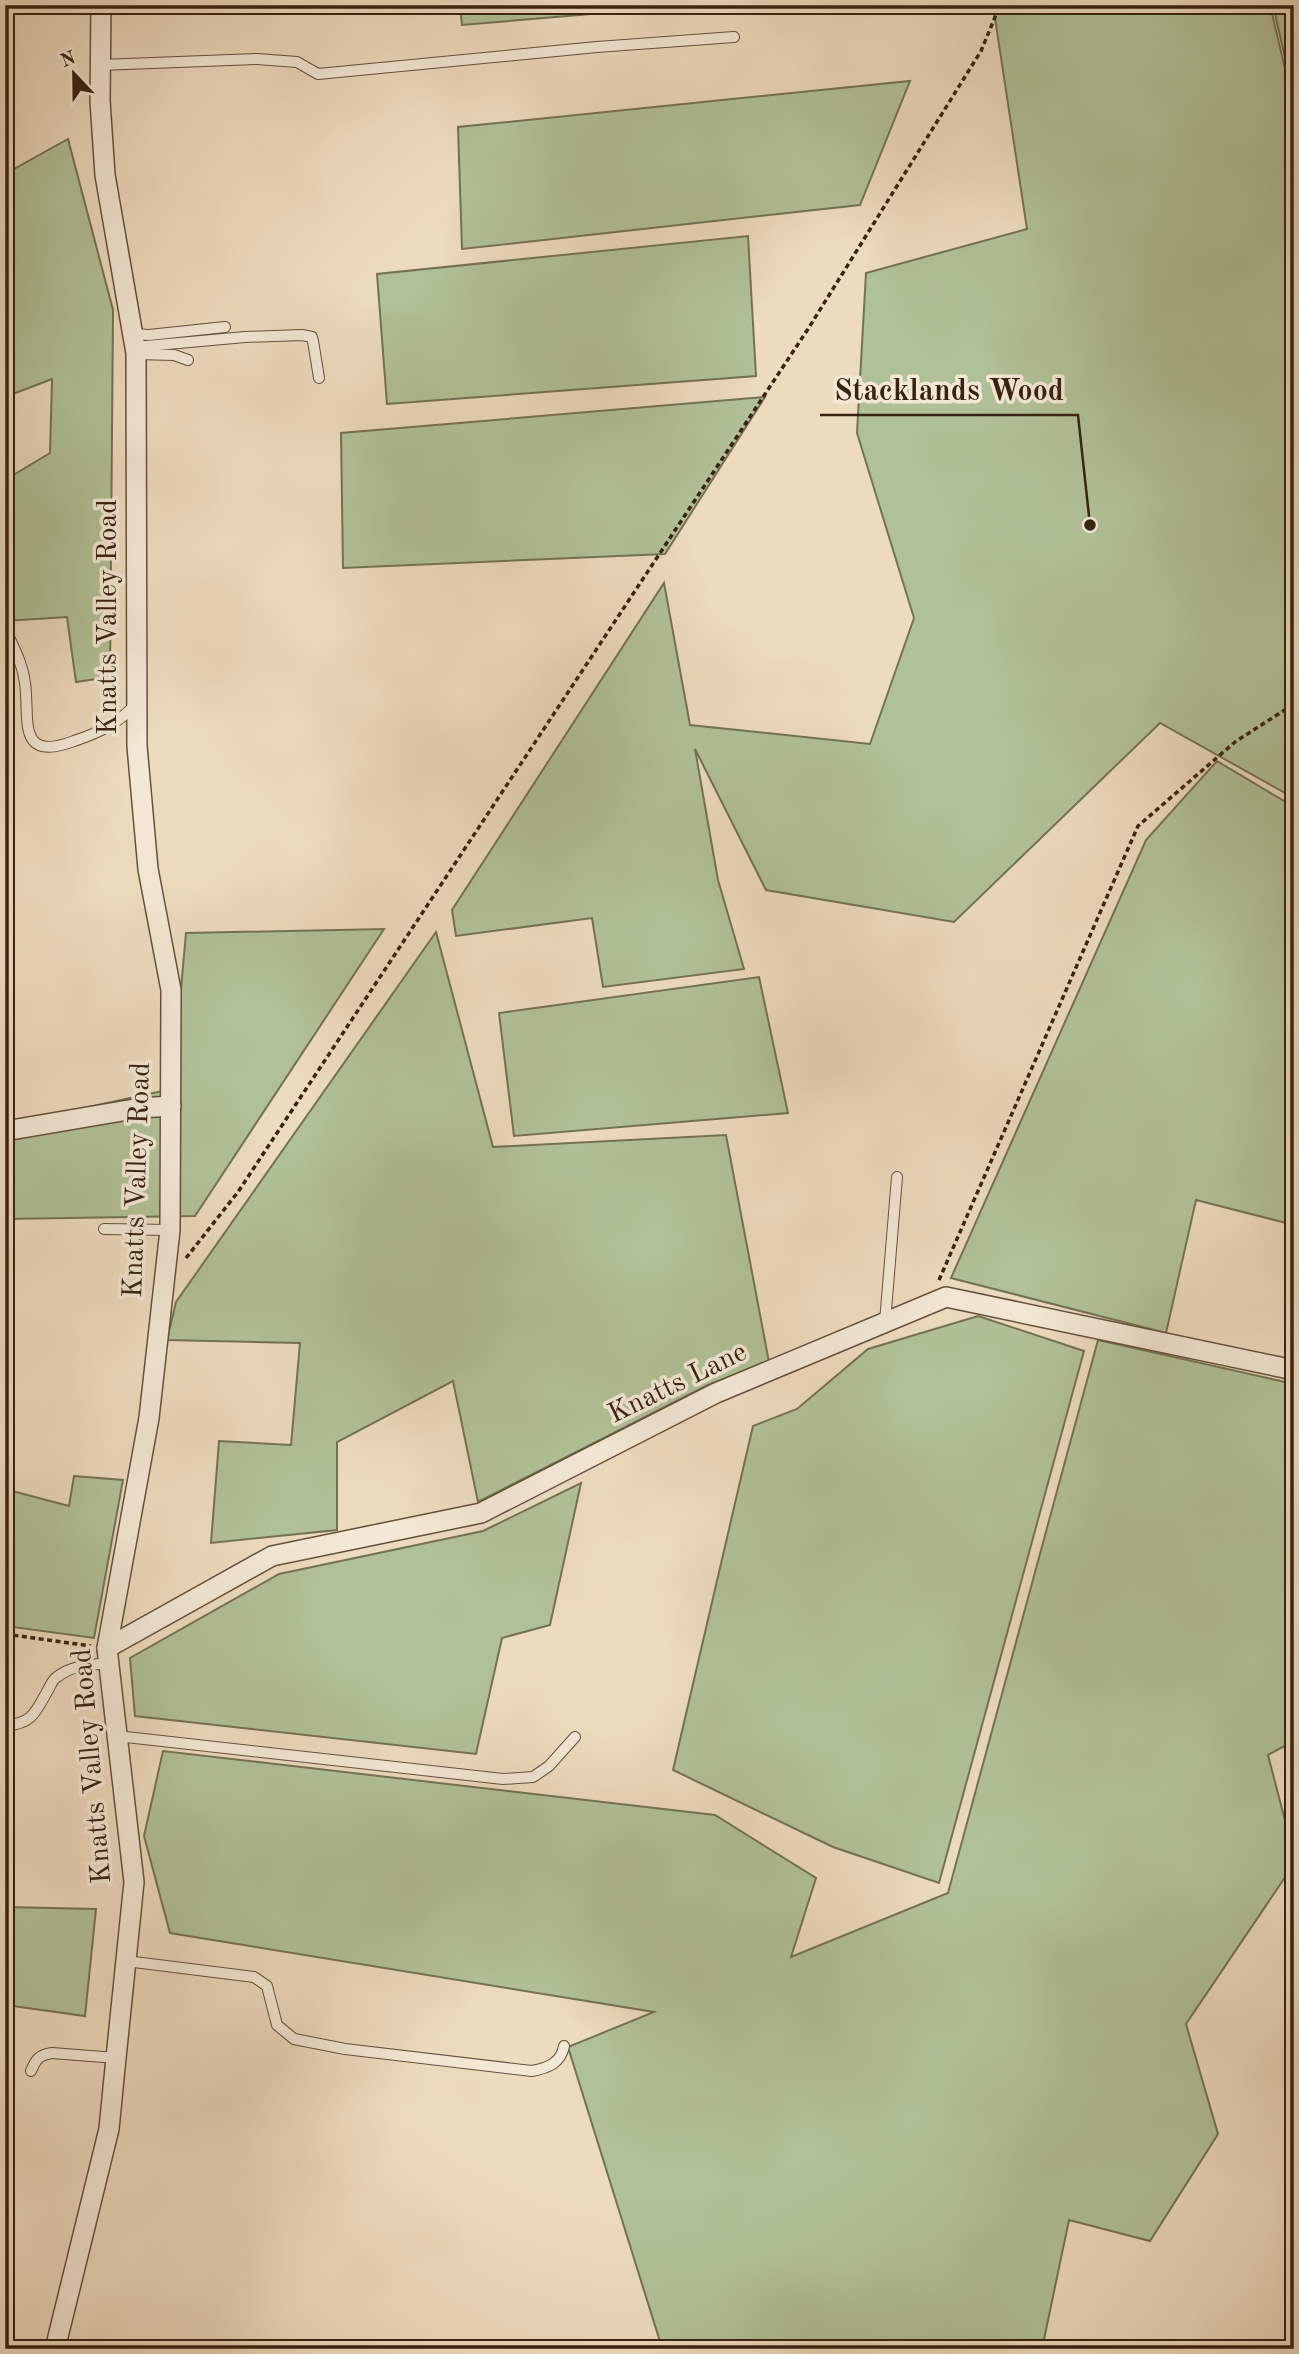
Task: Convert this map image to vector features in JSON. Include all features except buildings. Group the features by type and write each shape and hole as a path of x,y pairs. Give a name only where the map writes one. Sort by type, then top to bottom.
{"street":[{"name":"Knatts Valley Road","path":"55,2349 109,2129 134,1882 108,1655 149,1418 170,1230 171,990 148,869 137,746 134,345 104,175 100,102 101,5"},
{"path":"5,1131 140,1108 171,1106"},
{"name":"Knatts Lane","path":"108,1655 272,1556 481,1513 716,1393 946,1297 1294,1370"}],"lane":[{"path":"100,65 257,59 297,62 318,74 597,47 734,37"},
{"path":"134,345 149,335 225,327"},
{"path":"134,345 302,335 312,337 319,378"},
{"path":"134,345 188,360"},
{"path":"9,637 22,667 28,733 36,743 47,748 68,744 101,731 122,719 137,703"},
{"path":"885,1322 897,1177"},
{"path":"104,1229 170,1230"},
{"path":"5,1727 22,1724 34,1714 54,1679 74,1667 108,1655"},
{"path":"117,1736 503,1779 533,1777 549,1766 575,1737"},
{"path":"126,1961 254,1977 267,1986 277,2025 288,2036 345,2049 532,2071 555,2063 562,2056 564,2046"},
{"path":"31,2071 36,2060 42,2055 52,2053 116,2058"}],"path":[{"path":"164,1287 238,1192 808,329 981,51 1000,5"},
{"path":"1286,5 1294,40"},
{"path":"929,1304 1139,826 1235,742 1294,704"},
{"path":"5,1634 108,1655"}],"green space":[{"path":"460,5 698,5 462,25"},
{"path":"993,5 1270,5 1294,107 1294,798 1160,723 954,922 766,890 695,749 718,880 744,969 603,987 592,918 456,936 452,910 664,583 690,725 870,744 914,618 857,433 866,273 1027,229"},
{"path":"1273,5 1294,5 1294,98"},
{"path":"910,81 860,205 462,249 458,127"},
{"path":"68,139 113,310 110,677 76,682 67,617 5,621 5,480 50,453 52,379 5,397 5,174"},
{"path":"748,236 756,376 387,404 377,274"},
{"path":"765,397 665,554 343,568 341,433"},
{"path":"1217,761 1294,807 1294,1225 1196,1200 1166,1333 951,1278 1146,840"},
{"path":"384,929 195,1216 5,1219 5,1125 172,1089 186,933"},
{"path":"436,932 493,1147 726,1135 769,1362 708,1385 478,1502 453,1381 337,1442 337,1530 211,1543 219,1441 291,1445 300,1343 167,1340 176,1302"},
{"path":"759,977 788,1113 514,1136 499,1013"},
{"path":"978,1316 1084,1351 939,1883 833,1847 673,1770 753,1426 797,1409 868,1349"},
{"path":"1098,1340 1294,1384 1294,1741 1268,1755 1294,1864 1186,2024 1218,2134 1150,2241 1069,2220 1042,2349 655,2349 662,2348 568,2047 654,2012 170,1933 144,1836 163,1751 715,1815 816,1878 791,1957 948,1893"},
{"path":"74,1476 123,1480 94,1638 5,1626 5,1489 69,1506"},
{"path":"581,1483 550,1625 502,1638 476,1754 135,1716 130,1658 279,1574 483,1531"},
{"path":"5,1907 96,1909 85,2016 5,2005"}],"place":[{"name":"Stacklands Wood","path":"1090,525"}]}
